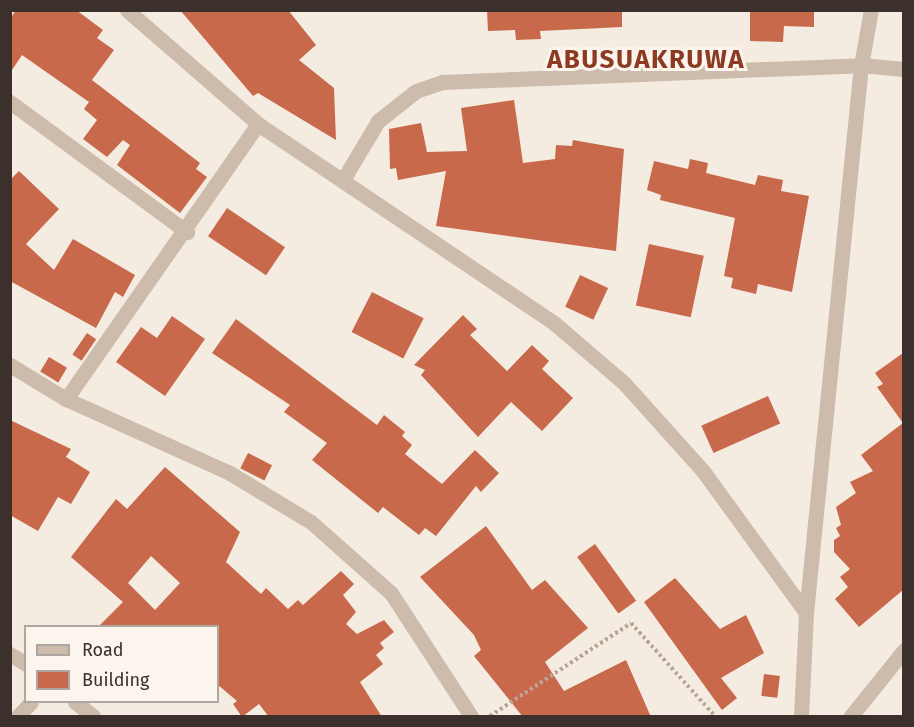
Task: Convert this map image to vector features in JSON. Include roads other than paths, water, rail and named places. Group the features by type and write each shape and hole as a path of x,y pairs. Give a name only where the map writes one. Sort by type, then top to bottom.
{"street":[{"path":"127,10 258,124 344,178 554,323 624,383 703,471 806,613"},
{"path":"801,717 806,613 861,66 871,10"},
{"path":"344,178 378,121 416,92 441,82 861,66 903,69"},
{"path":"10,102 187,232"},
{"path":"66,399 187,232 258,124"},
{"path":"10,365 66,399 228,472 311,522 391,593 471,717"},
{"path":"851,717 903,650"},
{"path":"10,654 24,663"},
{"path":"18,717 30,703"},
{"path":"76,703 93,717"}],"district":[{"name":"ABUSUAKRUWA","path":"646,60"}]}
